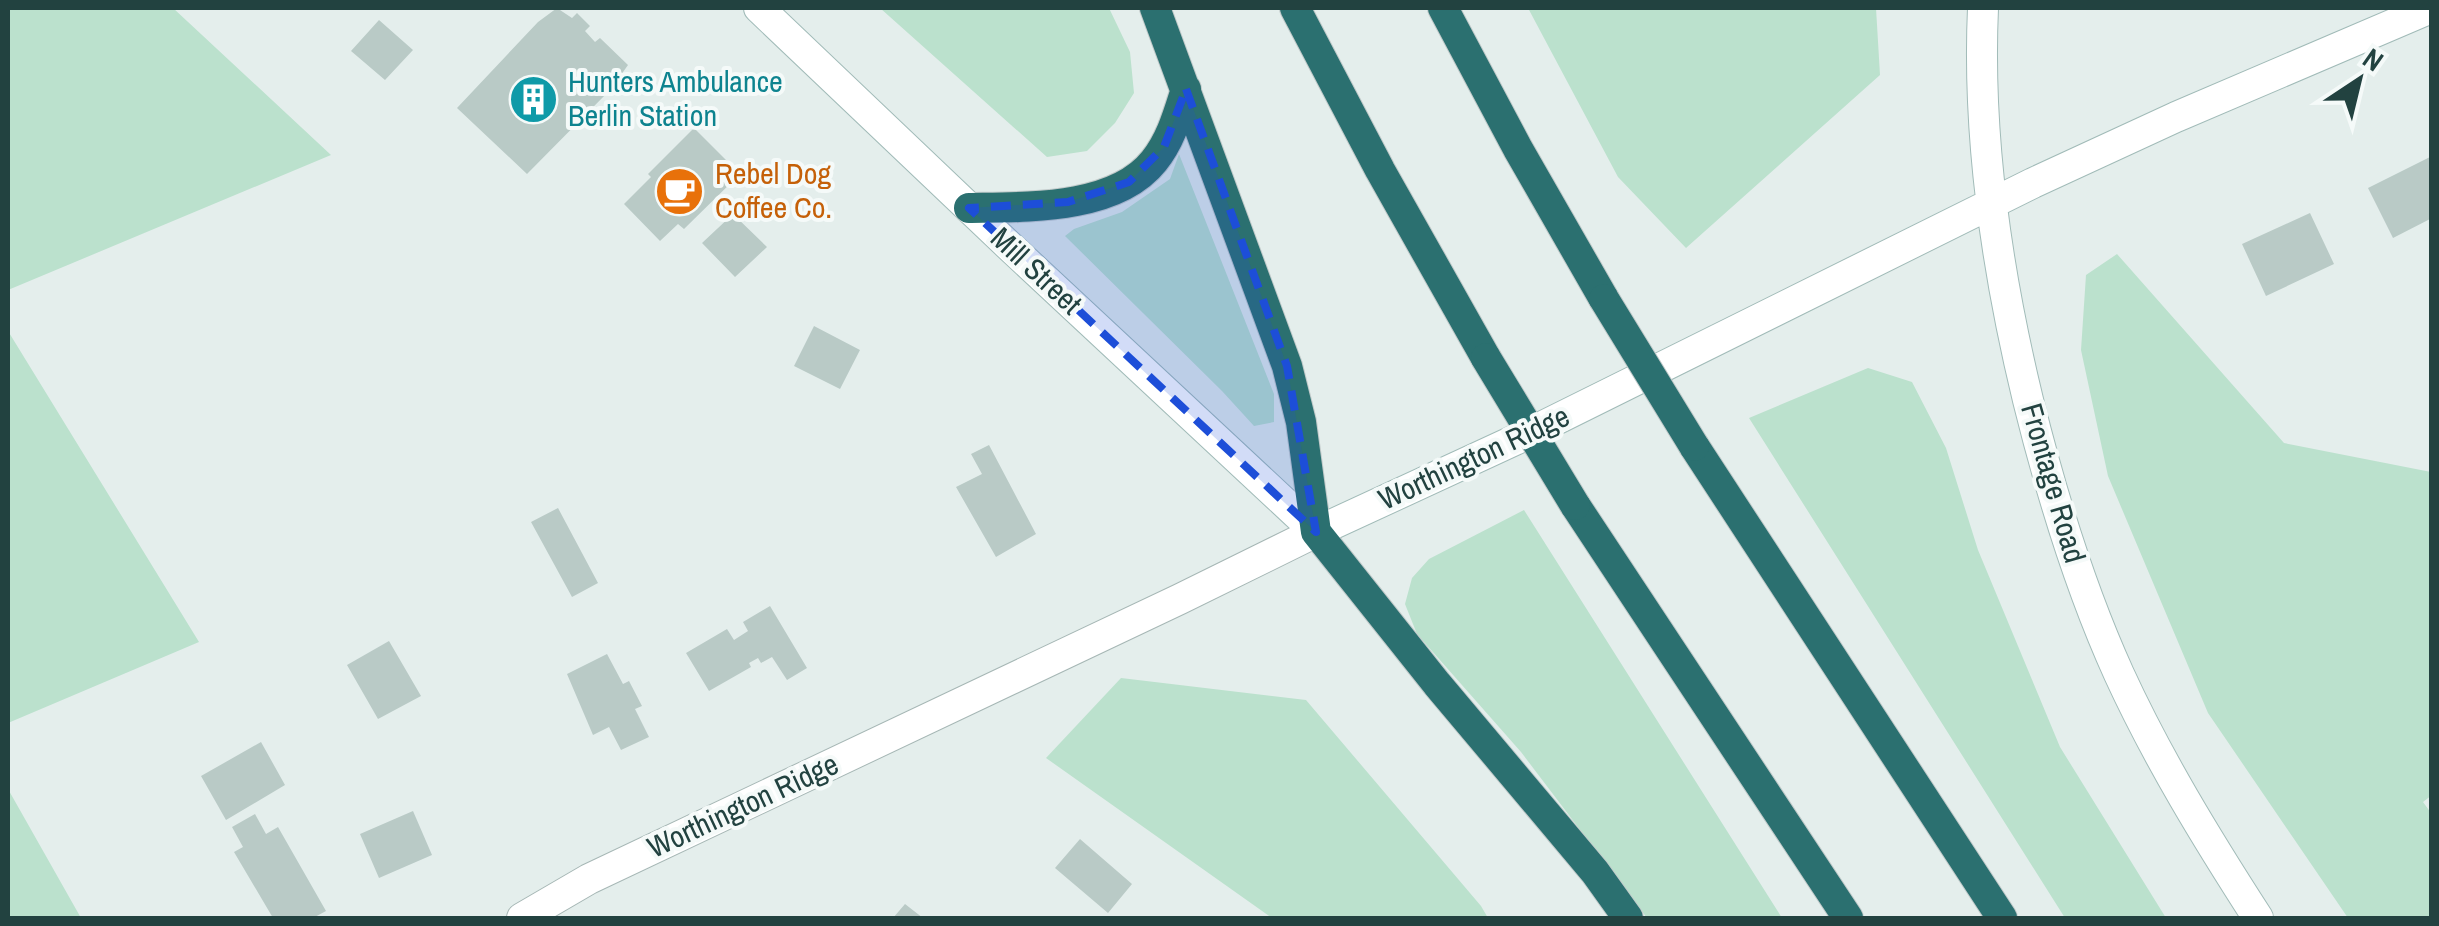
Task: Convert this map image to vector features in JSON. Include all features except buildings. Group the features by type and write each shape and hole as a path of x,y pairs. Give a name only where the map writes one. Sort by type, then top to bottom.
{"highway":[{"path":"1156,8 1287,366 1310,478 1316,532 1436,684 1595,872 1628,918"},
{"path":"1295,8 1380,170 1575,505 1848,918"},
{"path":"1443,8 1518,149 1694,446 2002,918"},
{"path":"969,208 1068,202 1103,194 1129,182 1147,169 1164,147 1186,89"}],"main road":[{"name":"Mill Street","path":"759,8 1316,532"},
{"name":"Frontage Road","path":"1982,8 1992,202 2007,304 2045,464 2078,573 2110,655 2156,749 2258,918"},
{"name":"Worthington Ridge","path":"522,918 589,878 1515,440 1992,202 2176,116 2431,8"}],"highlighted area":[{"path":"1186,89 1287,366 1316,532 969,208 1068,202 1129,182 1164,147"}],"green space":[{"path":"8,8 173,8 331,155 8,290"},
{"path":"880,8 1109,8 1130,52 1134,93 1115,123 1087,151 1047,157"},
{"path":"1528,8 1876,8 1880,75 1686,248 1618,177"},
{"path":"1179,154 1274,394 1274,422 1254,426 1065,236 1122,212 1170,179"},
{"path":"2117,254 2284,443 2431,472 2432,795 2423,802 2431,813 2431,918 2348,918 2208,713 2108,476 2081,350 2086,275"},
{"path":"8,331 199,642 8,723"},
{"path":"1868,368 1912,382 1946,448 1978,550 2060,747 2166,918 2065,918 1749,418"},
{"path":"1524,510 1782,918 1647,918 1521,752 1417,634 1405,604 1412,578 1429,559"},
{"path":"1121,678 1306,700 1488,918 1272,918 1046,758"},
{"path":"8,789 81,918 8,918"}],"place":[{"name":"Hunters Ambulance Berlin Station","path":"533,99"},
{"name":"Rebel Dog Coffee Co.","path":"680,191"}]}
